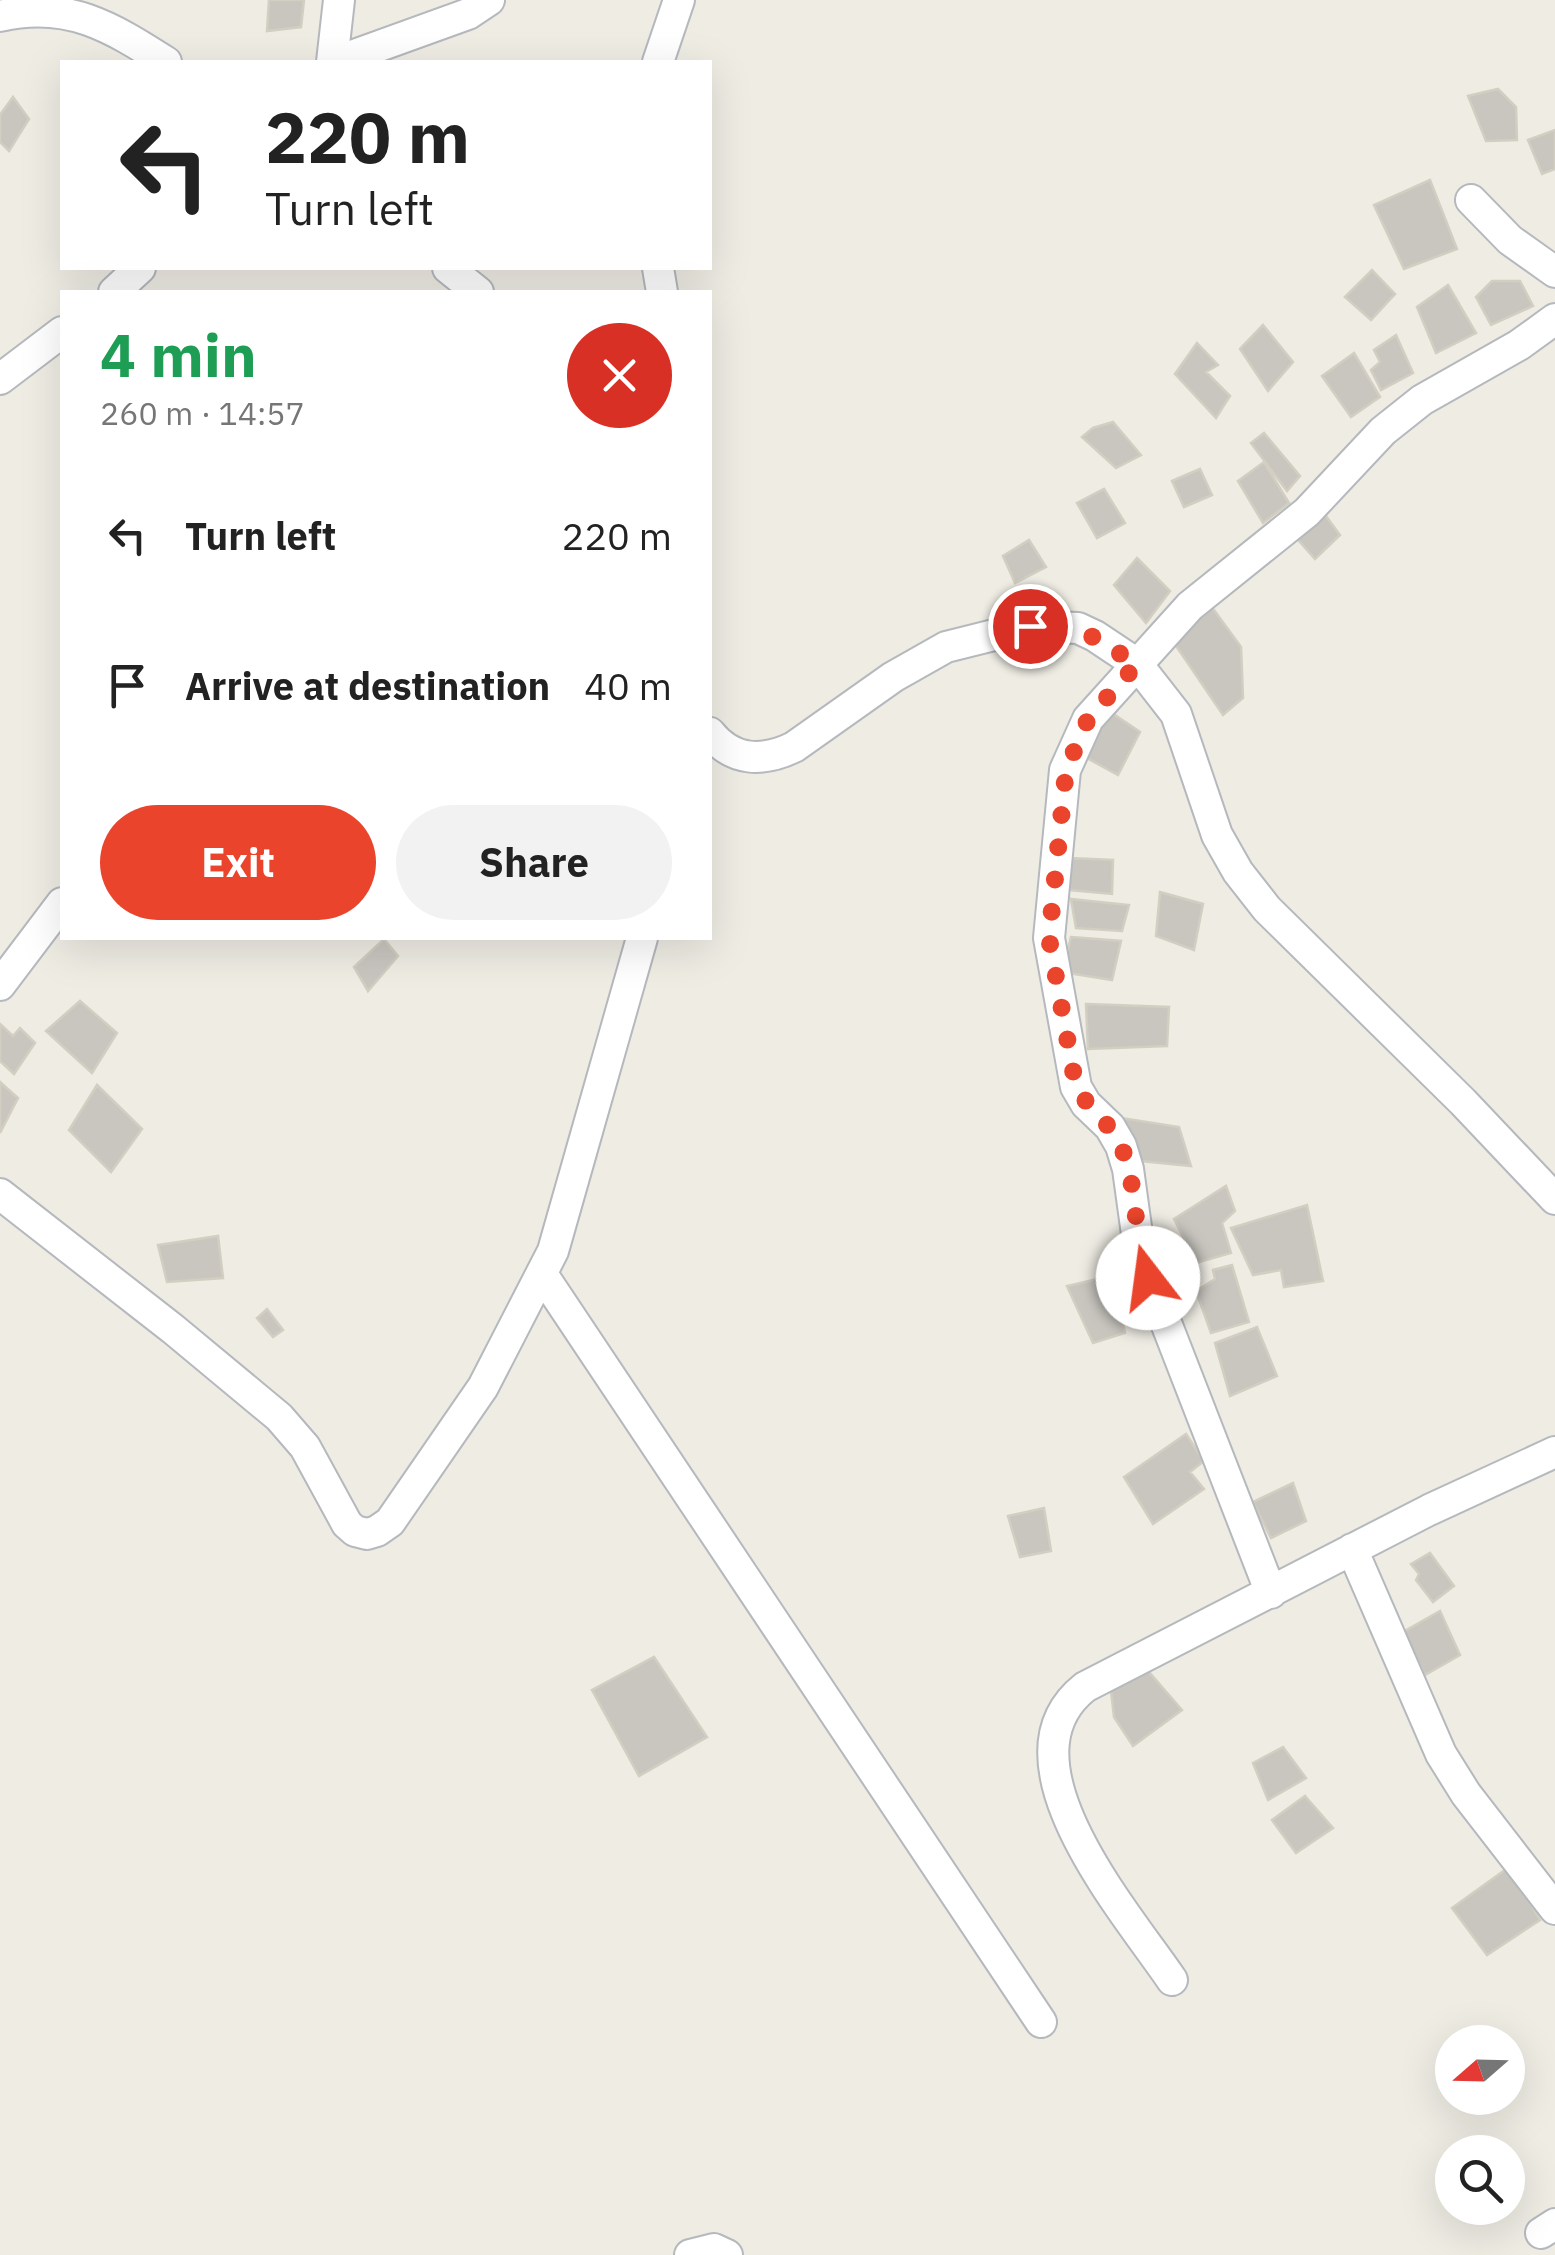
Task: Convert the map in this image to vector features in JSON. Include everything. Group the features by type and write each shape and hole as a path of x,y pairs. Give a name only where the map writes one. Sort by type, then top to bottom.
{"street":[{"path":"333,60 339,0"},
{"path":"339,60 468,14 488,0"},
{"path":"659,60 680,0"},
{"path":"0,16 48,6 76,12 100,21 163,60"},
{"path":"1471,200 1510,240 1555,272"},
{"path":"116,290 138,270"},
{"path":"445,276 474,290"},
{"path":"1271,1593 1140,1256 1128,1169 1120,1146 1110,1127 1086,1104 1076,1087 1049,938 1066,770 1088,719 1190,606 1307,512 1382,431 1436,390 1519,345 1555,319"},
{"path":"0,379 60,334"},
{"path":"712,736 728,750 743,756 759,759 778,754 794,747 892,676 946,646 1030,626 1078,628 1137,664 1176,714 1206,806 1238,872 1267,909 1555,1198"},
{"path":"0,985 60,906"},
{"path":"0,1194 174,1329 279,1417 305,1448 347,1524 366,1534 390,1522 483,1388 554,1252 641,940"},
{"path":"542,1274 1041,2022"},
{"path":"1172,1980 1068,1821 1054,1757 1056,1725 1062,1710 1085,1687 1352,1549 1555,1452"},
{"path":"1352,1549 1441,1754 1466,1794 1555,1909"},
{"path":"690,2255 714,2249 727,2255"}],"building":[{"path":"269,0 304,0 301,27 267,31"},
{"path":"1498,89 1516,107 1517,140 1486,141 1468,96"},
{"path":"13,97 29,119 9,151 0,142 0,115"},
{"path":"1555,130 1555,169 1542,174 1528,140"},
{"path":"1430,180 1457,249 1404,269 1374,205"},
{"path":"1372,270 1395,294 1371,320 1345,297"},
{"path":"1492,281 1520,281 1533,306 1491,325 1476,297"},
{"path":"1448,285 1476,333 1436,353 1417,307"},
{"path":"1263,325 1293,362 1268,391 1240,349"},
{"path":"1396,335 1413,373 1381,390 1371,370 1380,362 1374,350"},
{"path":"1197,343 1218,365 1206,372 1230,396 1216,418 1175,374"},
{"path":"1354,353 1380,397 1351,417 1322,376"},
{"path":"1113,422 1141,455 1116,468 1082,437 1093,428"},
{"path":"1264,433 1300,476 1287,491 1251,443"},
{"path":"1264,462 1289,503 1263,523 1238,481"},
{"path":"1200,469 1212,495 1184,507 1172,481"},
{"path":"1104,489 1125,523 1097,538 1077,503"},
{"path":"1323,512 1340,535 1315,559 1292,533"},
{"path":"1029,540 1046,567 1015,583 1003,556"},
{"path":"1137,558 1170,591 1146,623 1114,585"},
{"path":"1211,606 1241,647 1243,698 1223,715 1170,637"},
{"path":"1109,711 1140,732 1118,775 1085,757"},
{"path":"1069,858 1113,860 1112,894 1070,890"},
{"path":"1160,892 1203,904 1194,950 1156,936"},
{"path":"1071,899 1129,905 1122,931 1076,928"},
{"path":"1071,937 1121,941 1112,980 1062,972"},
{"path":"383,940 398,956 368,991 354,967"},
{"path":"80,1001 117,1033 92,1073 46,1031"},
{"path":"1086,1004 1169,1007 1167,1046 1088,1049"},
{"path":"0,1024 13,1036 20,1028 35,1043 14,1074 0,1061"},
{"path":"0,1082 18,1098 0,1133"},
{"path":"97,1085 142,1129 111,1172 69,1130"},
{"path":"1121,1118 1179,1127 1191,1166 1141,1161"},
{"path":"1226,1186 1235,1211 1222,1223 1231,1253 1196,1263 1174,1219"},
{"path":"1307,1205 1323,1281 1284,1287 1281,1270 1253,1275 1231,1228"},
{"path":"218,1236 223,1278 167,1282 158,1245"},
{"path":"1232,1265 1249,1322 1211,1333 1196,1291 1215,1279 1213,1270"},
{"path":"1114,1275 1125,1333 1093,1343 1067,1286"},
{"path":"267,1309 283,1330 273,1337 257,1318"},
{"path":"1257,1327 1277,1376 1230,1396 1215,1343"},
{"path":"1186,1434 1204,1461 1190,1472 1204,1489 1153,1524 1124,1477"},
{"path":"1293,1483 1306,1521 1271,1538 1253,1502"},
{"path":"1044,1508 1051,1551 1020,1557 1008,1516"},
{"path":"1430,1553 1454,1586 1433,1602 1416,1580 1419,1574 1411,1564"},
{"path":"1440,1611 1460,1655 1425,1675 1403,1632"},
{"path":"654,1657 707,1737 639,1776 592,1690"},
{"path":"1143,1665 1182,1710 1133,1746 1114,1717 1111,1691"},
{"path":"1283,1747 1306,1778 1268,1800 1253,1763"},
{"path":"1305,1796 1333,1828 1296,1853 1272,1820"},
{"path":"1509,1867 1540,1920 1487,1955 1452,1908"}],"route":[{"path":"1030,626 1078,628 1137,664 1088,719 1066,770 1049,938 1076,1087 1086,1104 1110,1127 1120,1146 1128,1169 1140,1256 1148,1278"}]}
